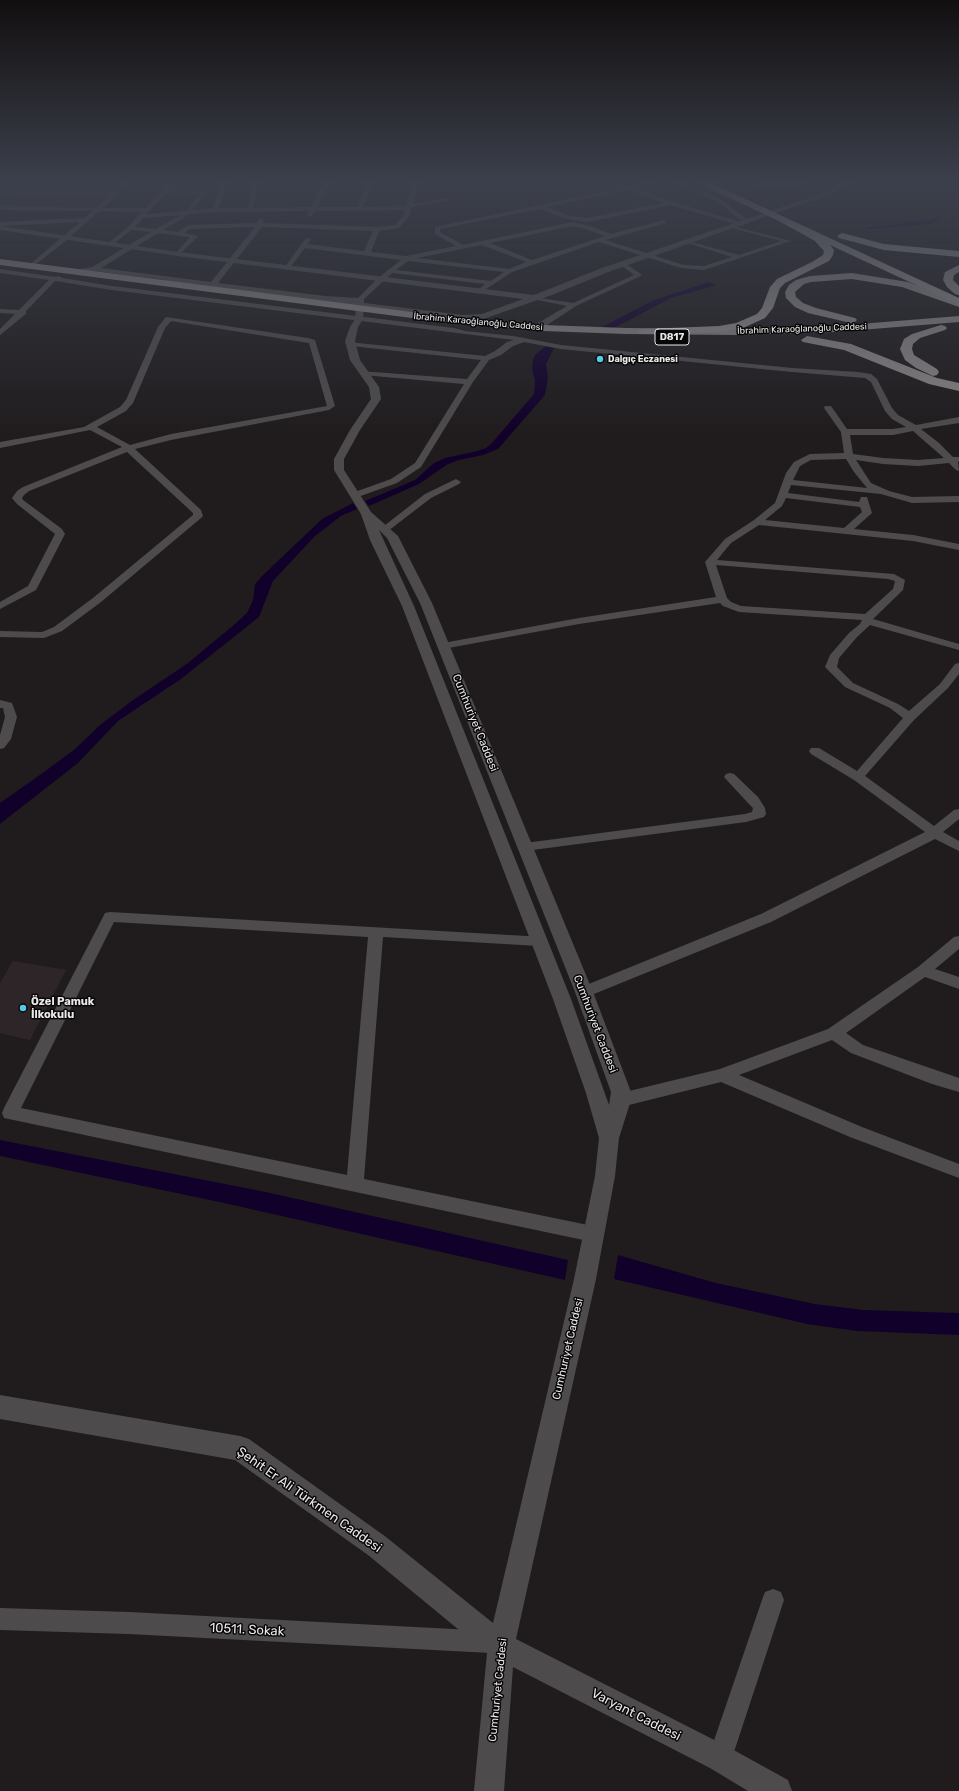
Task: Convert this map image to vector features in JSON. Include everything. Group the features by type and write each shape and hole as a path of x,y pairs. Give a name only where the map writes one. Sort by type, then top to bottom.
{"highway":[{"name":"İbrahim Karaoğlanoğlu Caddesi","path":"0,267 354,306"},
{"name":"İbrahim Karaoğlanoğlu Caddesi","path":"30,267 354,306 387,315 523,336 590,335 690,337 839,334 958,322"},
{"path":"644,332 719,329 739,326 761,316 768,308 775,287 782,281 811,267"},
{"path":"885,267 959,303"},
{"path":"895,267 959,296"},
{"path":"959,268 949,274 948,280 959,292"},
{"path":"958,322 873,322 830,316 812,311 799,305 791,298 790,292 793,287 800,282 810,279 852,276 904,284 959,303"},
{"name":"İbrahim Karaoğlanoğlu Caddesi","path":"387,315 574,329 644,332 811,330 958,322"},
{"path":"479,316 574,329"},
{"path":"958,322 916,336 908,342 906,349 909,357 920,365 933,372 959,379"},
{"path":"690,337 785,339 829,343 868,354 933,381 959,387"}],"street":[{"path":"94,269 98,267"},
{"path":"214,283 227,267"},
{"path":"276,267 535,298 574,305"},
{"path":"354,306 380,279 395,267"},
{"path":"475,267 510,271"},
{"path":"480,291 510,271 521,267"},
{"path":"72,272 94,269 214,283 325,298 354,306 376,307 463,318 479,316 535,298 616,267"},
{"path":"541,325 574,305 639,275 627,267"},
{"path":"685,267 694,269 709,267"},
{"path":"0,271 53,280 60,278 139,290 445,329 457,332 523,336 561,347 868,376 874,381 888,409 895,417 914,428 955,459 959,468"},
{"path":"390,271 492,283"},
{"path":"0,333 23,312 53,280"},
{"path":"354,306 359,319 350,336 351,344 486,358 498,353 523,336"},
{"path":"0,310 23,312"},
{"path":"0,445 86,429 123,409 130,401 162,327 168,319 308,340 312,342 331,406 329,408 171,437 128,448 26,489 20,493 17,498 20,502 60,531 60,534 32,588 0,606"},
{"name":"Cumhuriyet Caddesi","path":"351,344 355,360 374,388 376,399 355,430 338,462 339,470 367,514 392,536 426,603 584,992 619,1085 621,1100 609,1138 605,1176 585,1279 497,1644 489,1791"},
{"path":"354,495 394,480 418,465 469,382 486,358"},
{"path":"363,373 469,382"},
{"path":"828,408 845,432 849,456 866,488 864,506 867,513 846,531"},
{"path":"845,432 877,433 959,420"},
{"path":"0,634 44,635 58,630 97,600 198,516 198,512 124,444 90,427"},
{"path":"710,562 728,541 758,522 779,504 797,464 810,457 849,456 883,461 918,463 955,459"},
{"path":"385,529 428,496 456,482"},
{"path":"788,482 866,488 912,500 959,499"},
{"path":"782,495 864,506"},
{"path":"367,514 376,540 408,606 539,941 596,1093 609,1138"},
{"path":"758,522 913,538 959,547"},
{"path":"710,562 722,599 727,604 739,609 868,619 959,647"},
{"path":"710,562 890,576 900,580 898,590 868,619 865,625 834,657 831,667 849,685 894,706 910,717"},
{"path":"443,646 597,618 722,599"},
{"path":"858,777 910,717 944,686 959,666"},
{"path":"0,704 8,705 11,717 5,739 0,745"},
{"path":"815,751 858,777 936,833 959,846"},
{"path":"525,847 746,818 759,814 759,808 753,800 730,777"},
{"path":"584,992 766,918 936,833 940,827 959,813"},
{"path":"539,941 110,917 10,1112 593,1234"},
{"path":"355,1184 376,932"},
{"path":"621,1100 722,1076 834,1033 923,971 959,941"},
{"path":"923,971 959,983"},
{"path":"834,1033 857,1049 938,1079 959,1085"},
{"path":"722,1076 856,1132 959,1172"},
{"name":"Şehit Er Ali Türkmen Caddesi","path":"0,1407 240,1448 377,1546 497,1644"},
{"path":"720,1758 773,1600"},
{"name":"10511. Sokak","path":"0,1619 129,1624 497,1644"},
{"name":"Varyant Caddesi","path":"497,1644 720,1758 778,1791"}],"shaded area":[{"path":"709,282 717,285 671,298 612,329 600,328 654,300"},
{"path":"546,346 554,348 546,364 548,377 545,395 498,449 483,455 448,464 419,484 369,506 365,501 415,480 434,463 445,458 486,448 492,443 534,394 535,381 532,369 533,359 536,354"},
{"path":"353,503 357,509 341,516 315,536 273,581 259,617 181,679 118,721 78,763 0,824 0,803 75,749 100,725 133,700 188,663 235,624 247,613 253,600 255,584 262,576 322,519"},
{"name":"Özel Pamuk İlkokulu","path":"13,961 66,970 30,1040 0,1033 0,983"},
{"path":"0,1140 266,1192 568,1260 565,1280 224,1203 0,1156"},
{"path":"618,1255 716,1283 815,1304 864,1310 959,1313 959,1335 857,1331 807,1324 614,1279"}],"place":[{"name":"Dalgıç Eczanesi","path":"600,359"},
{"name":"Özel Pamuk İlkokulu","path":"23,1008"}]}
